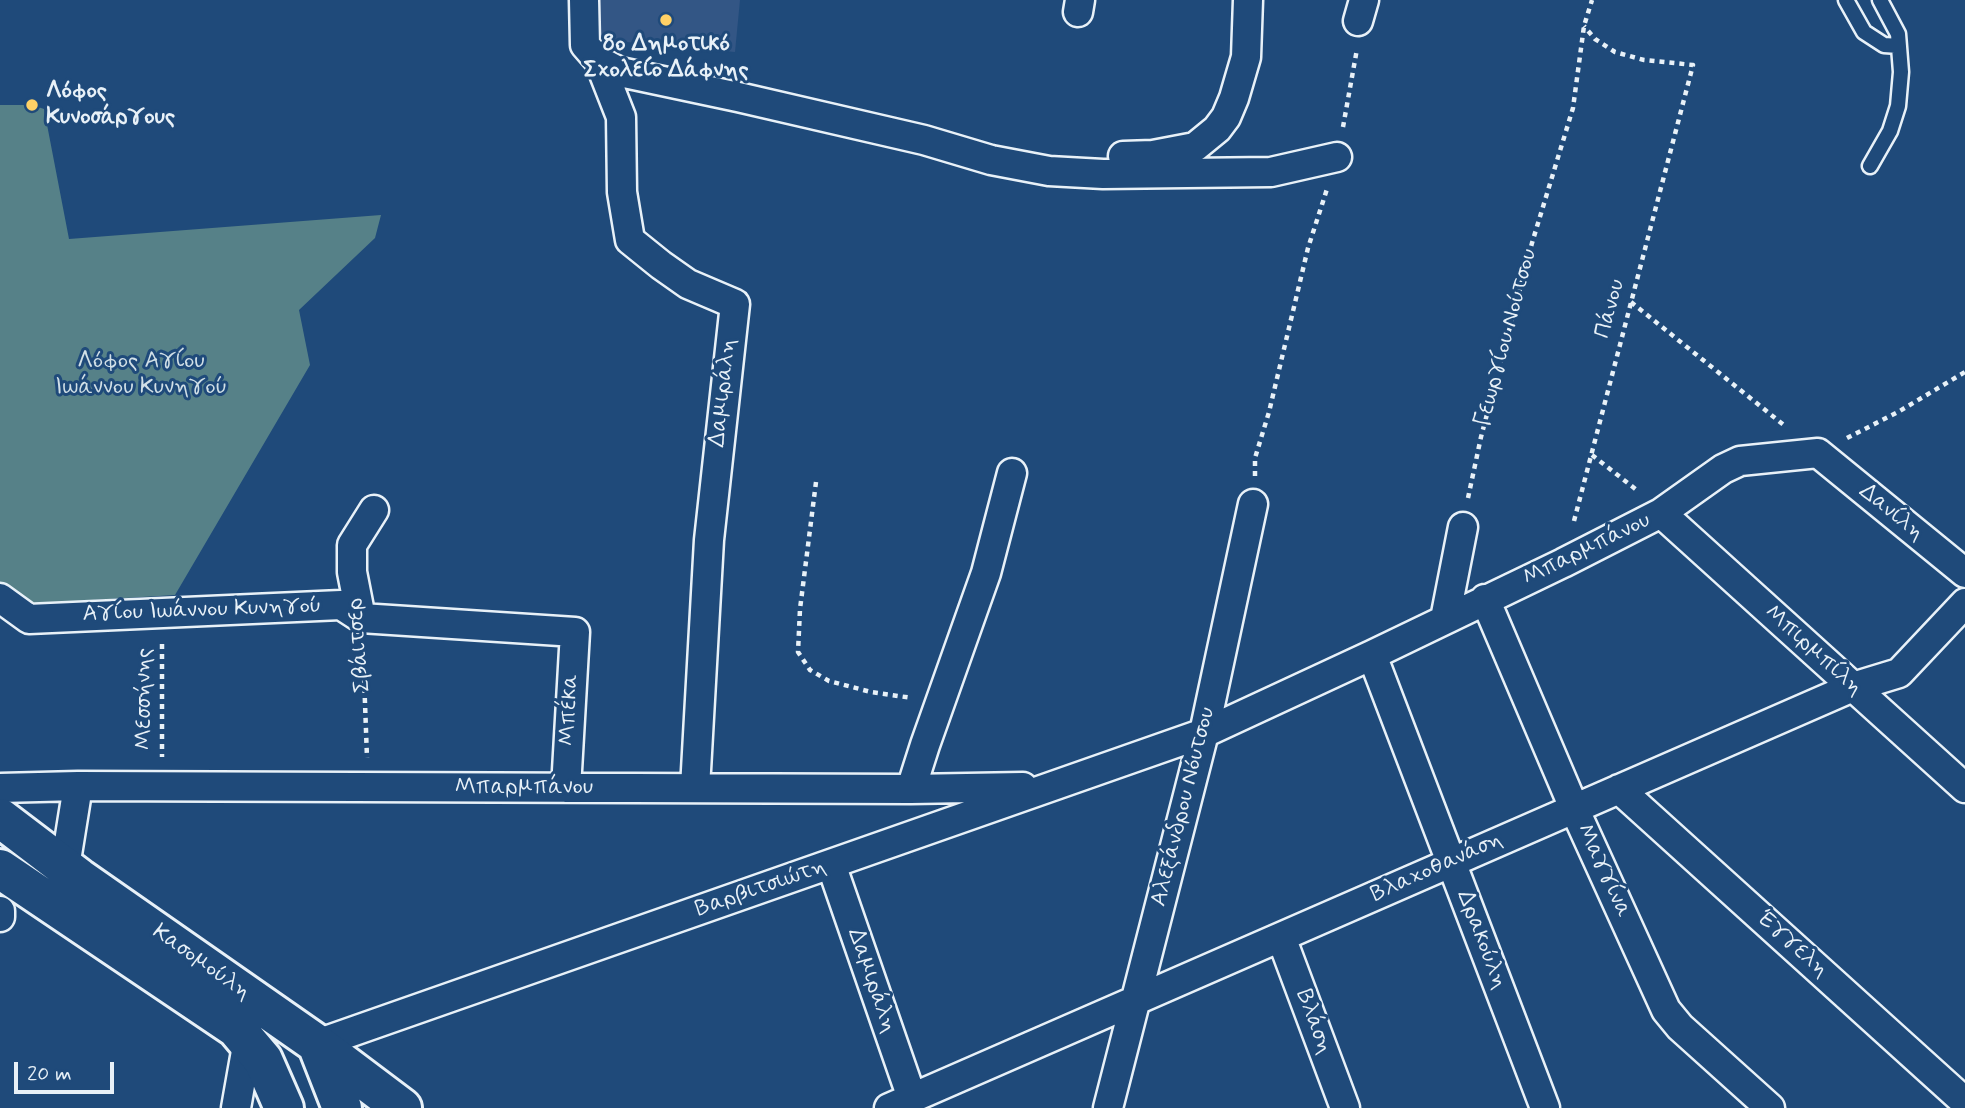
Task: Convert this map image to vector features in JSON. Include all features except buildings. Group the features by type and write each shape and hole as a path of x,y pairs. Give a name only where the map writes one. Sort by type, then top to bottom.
{"main road":[{"name":"Κασομούλη","path":"0,818 65,867 317,1044 402,1108"},
{"path":"3,885 65,867"},
{"name":"Κασομούλη","path":"3,885 242,1035"},
{"path":"242,1035 263,1060 284,1108"},
{"path":"317,1044 342,1108"}],"street":[{"path":"584,0 585,45 599,61 620,72 738,96 924,140 991,160 1049,171 1103,174 1271,172 1337,157"},
{"path":"991,160 1153,155 1195,148 1217,130 1234,98 1246,57 1248,0"},
{"name":"Δαμιράλη","path":"599,61 621,117 622,192 630,240 688,284 734,304 709,540 695,789"},
{"name":"Μπαρμπάνου","path":"1204,733 1372,655 1661,513 1723,468 1740,461 1818,453"},
{"name":"Δανίλη","path":"1818,453 1965,573"},
{"path":"911,789 986,573 1012,473"},
{"name":"Αλεξάνδρου Νόυτσου","path":"1108,1108 1204,733 1254,504"},
{"name":"Σβάιτσερ","path":"362,618 352,572 352,545 374,510"},
{"name":"Μπιρμπίλη","path":"1661,513 1965,788"},
{"path":"1445,619 1463,527"},
{"name":"Αγίου Ιωάννου Κυνηγού","path":"0,598 29,619 341,605 362,618 575,632"},
{"name":"Μαγγίνα","path":"1485,599 1574,808 1666,1010 1680,1027 1770,1108"},
{"name":"Βλαχοθανάση","path":"900,1103 1853,687 1899,673 1965,603"},
{"name":"Μπέκα","path":"566,788 575,632"},
{"name":"Δρακούλη","path":"1372,655 1545,1108"},
{"name":"Βαρβιτσιώτη","path":"317,1044 1204,733"},
{"path":"65,867 78,786"},
{"name":"Μπαρμπάνου","path":"0,788 1048,787"},
{"name":"Έγγελη","path":"1619,789 1965,1102"},
{"name":"Δαμιράλη","path":"831,864 900,1103"},
{"path":"0,917 3,885"},
{"name":"Βλάση","path":"1281,937 1345,1108"},
{"path":"236,1108 242,1035"}],"lane":[{"path":"1846,0 1864,32 1884,45 1899,46"},
{"path":"1870,166 1890,131 1898,106 1898,34 1880,0"}],"path":[{"name":"Γεωργίου Νούτσου","path":"1463,527 1484,424 1532,243 1573,108 1584,26 1592,0"},
{"path":"1254,504 1255,458 1269,412 1308,248 1337,157 1357,50 1361,11"},
{"name":"Πάνου","path":"1563,563 1693,65 1644,60 1615,52 1595,39 1584,26"},
{"path":"1631,302 1818,453 1898,412 1965,372"},
{"path":"1592,455 1661,513"},
{"path":"816,482 800,609 798,652 810,670 829,681 870,691 940,702"},
{"name":"Μεσσήνης","path":"162,612 162,786"},
{"name":"Σβάιτσερ","path":"362,618 368,787"}],"shaded area":[{"name":"8ο Δημοτικό Σχολείο Δάφνης","path":"592,0 740,0 735,52 594,39"}],"green space":[{"name":"Λόφος Αγίου Ιωάννου Κυνηγού","path":"0,105 32,105 44,109 69,239 381,215 375,238 299,310 310,365 175,595 29,604 0,583"}],"place":[{"name":"8ο Δημοτικό Σχολείο Δάφνης","path":"666,20"},
{"name":"Λόφος Κυνοσάργους","path":"32,105"}]}
